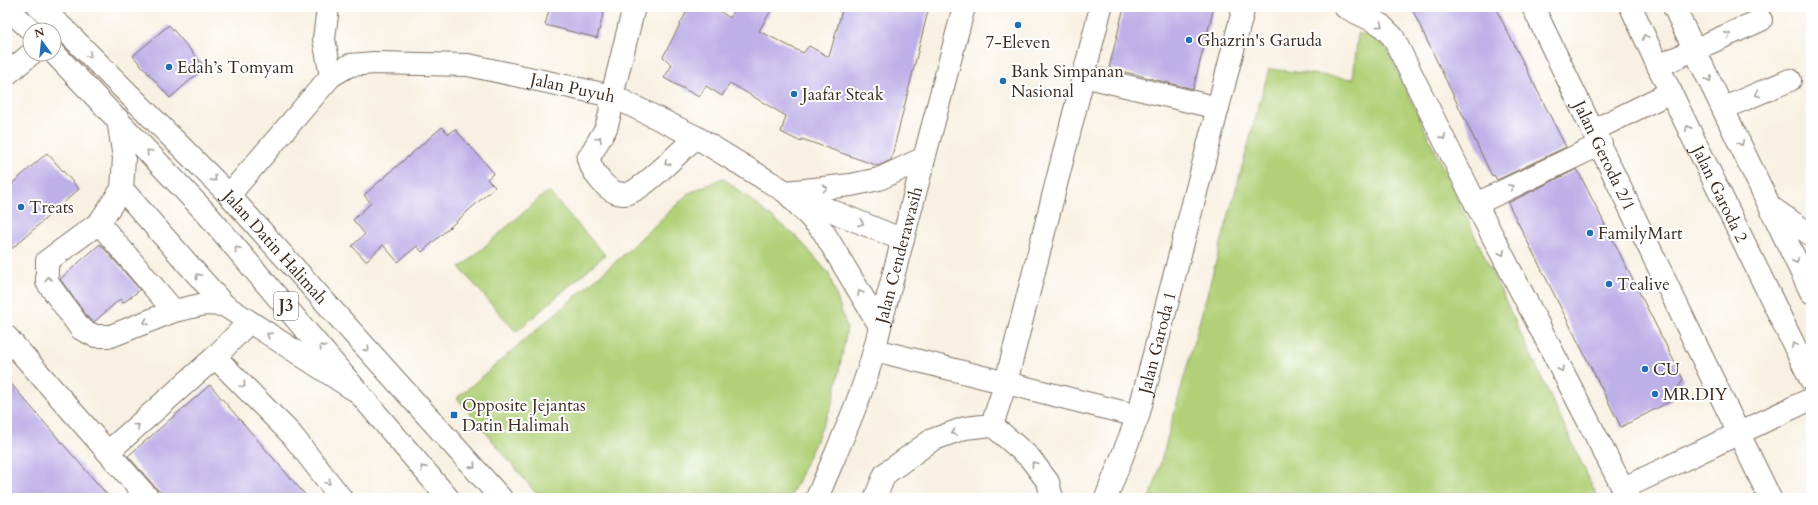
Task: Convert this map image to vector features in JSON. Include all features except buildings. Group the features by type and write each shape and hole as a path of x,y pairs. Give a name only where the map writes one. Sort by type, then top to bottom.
{"street":[{"name":"Jalan Datin Halimah","path":"39,7 62,27 229,195 501,498"},
{"path":"328,7 324,39 331,76"},
{"path":"634,7 612,96 610,114 606,128 588,159 593,172 611,190 625,194 641,187 696,137"},
{"name":"Jalan Cenderawasih","path":"817,498 848,424 875,350 964,7"},
{"path":"992,425 1006,382 1101,7"},
{"name":"Jalan Garoda 1","path":"875,350 1138,416 1244,7"},
{"path":"1345,7 1380,24 1393,37 1476,204 1626,493 1811,399"},
{"name":"Jalan Geroda 2/1","path":"1533,7 1597,137 1738,435 1770,498"},
{"name":"Jalan Garoda 2","path":"1631,7 1658,66 1811,380"},
{"path":"1674,7 1724,108 1811,292"},
{"path":"7,8 22,22"},
{"path":"1658,66 1761,20"},
{"name":"Jalan Datin Halimah","path":"62,61 207,214 448,498"},
{"path":"7,74 22,62"},
{"name":"Jalan Puyuh","path":"229,195 331,76 350,65 374,63 468,65 612,96 696,137 786,192 823,231 880,326"},
{"path":"1084,76 1218,108"},
{"path":"1724,108 1790,80"},
{"path":"1476,204 1597,137 1671,92"},
{"path":"118,119 124,158 122,189 99,223 48,261 47,282 81,329 94,336 112,336 174,311 205,304 224,305"},
{"path":"786,192 851,185 879,179 924,158"},
{"path":"122,189 224,305 361,394"},
{"path":"786,192 903,240"},
{"path":"1771,207 1811,235"},
{"path":"99,223 174,311"},
{"path":"108,452 215,358 249,322"},
{"path":"7,337 148,498"},
{"path":"215,358 292,435 341,498"},
{"path":"1106,498 1138,416"},
{"path":"875,498 885,474 932,440 965,428 992,425 1030,458 1048,482 1052,498"}],"green space":[{"path":"1358,33 1383,40 1598,498 1149,498 1155,483 1269,69 1353,79"},
{"path":"723,178 798,238 829,274 847,328 833,403 790,498 540,498 457,398 620,258 689,193"},
{"path":"548,191 605,255 516,332 460,268"}],"place":[{"name":"7-Eleven","path":"1018,25"},
{"name":"Ghazrin's Garuda","path":"1189,40"},
{"name":"Edah’s Tomyam","path":"169,67"},
{"name":"Bank Simpanan Nasional","path":"1003,81"},
{"name":"Jaafar Steak","path":"794,94"},
{"name":"Treats","path":"21,207"},
{"name":"FamilyMart","path":"1590,233"},
{"name":"Tealive","path":"1609,284"},
{"name":"CU","path":"1645,369"},
{"name":"MR.DIY","path":"1655,394"},
{"name":"Opposite Jejantas Datin Halimah","path":"454,415"}]}
